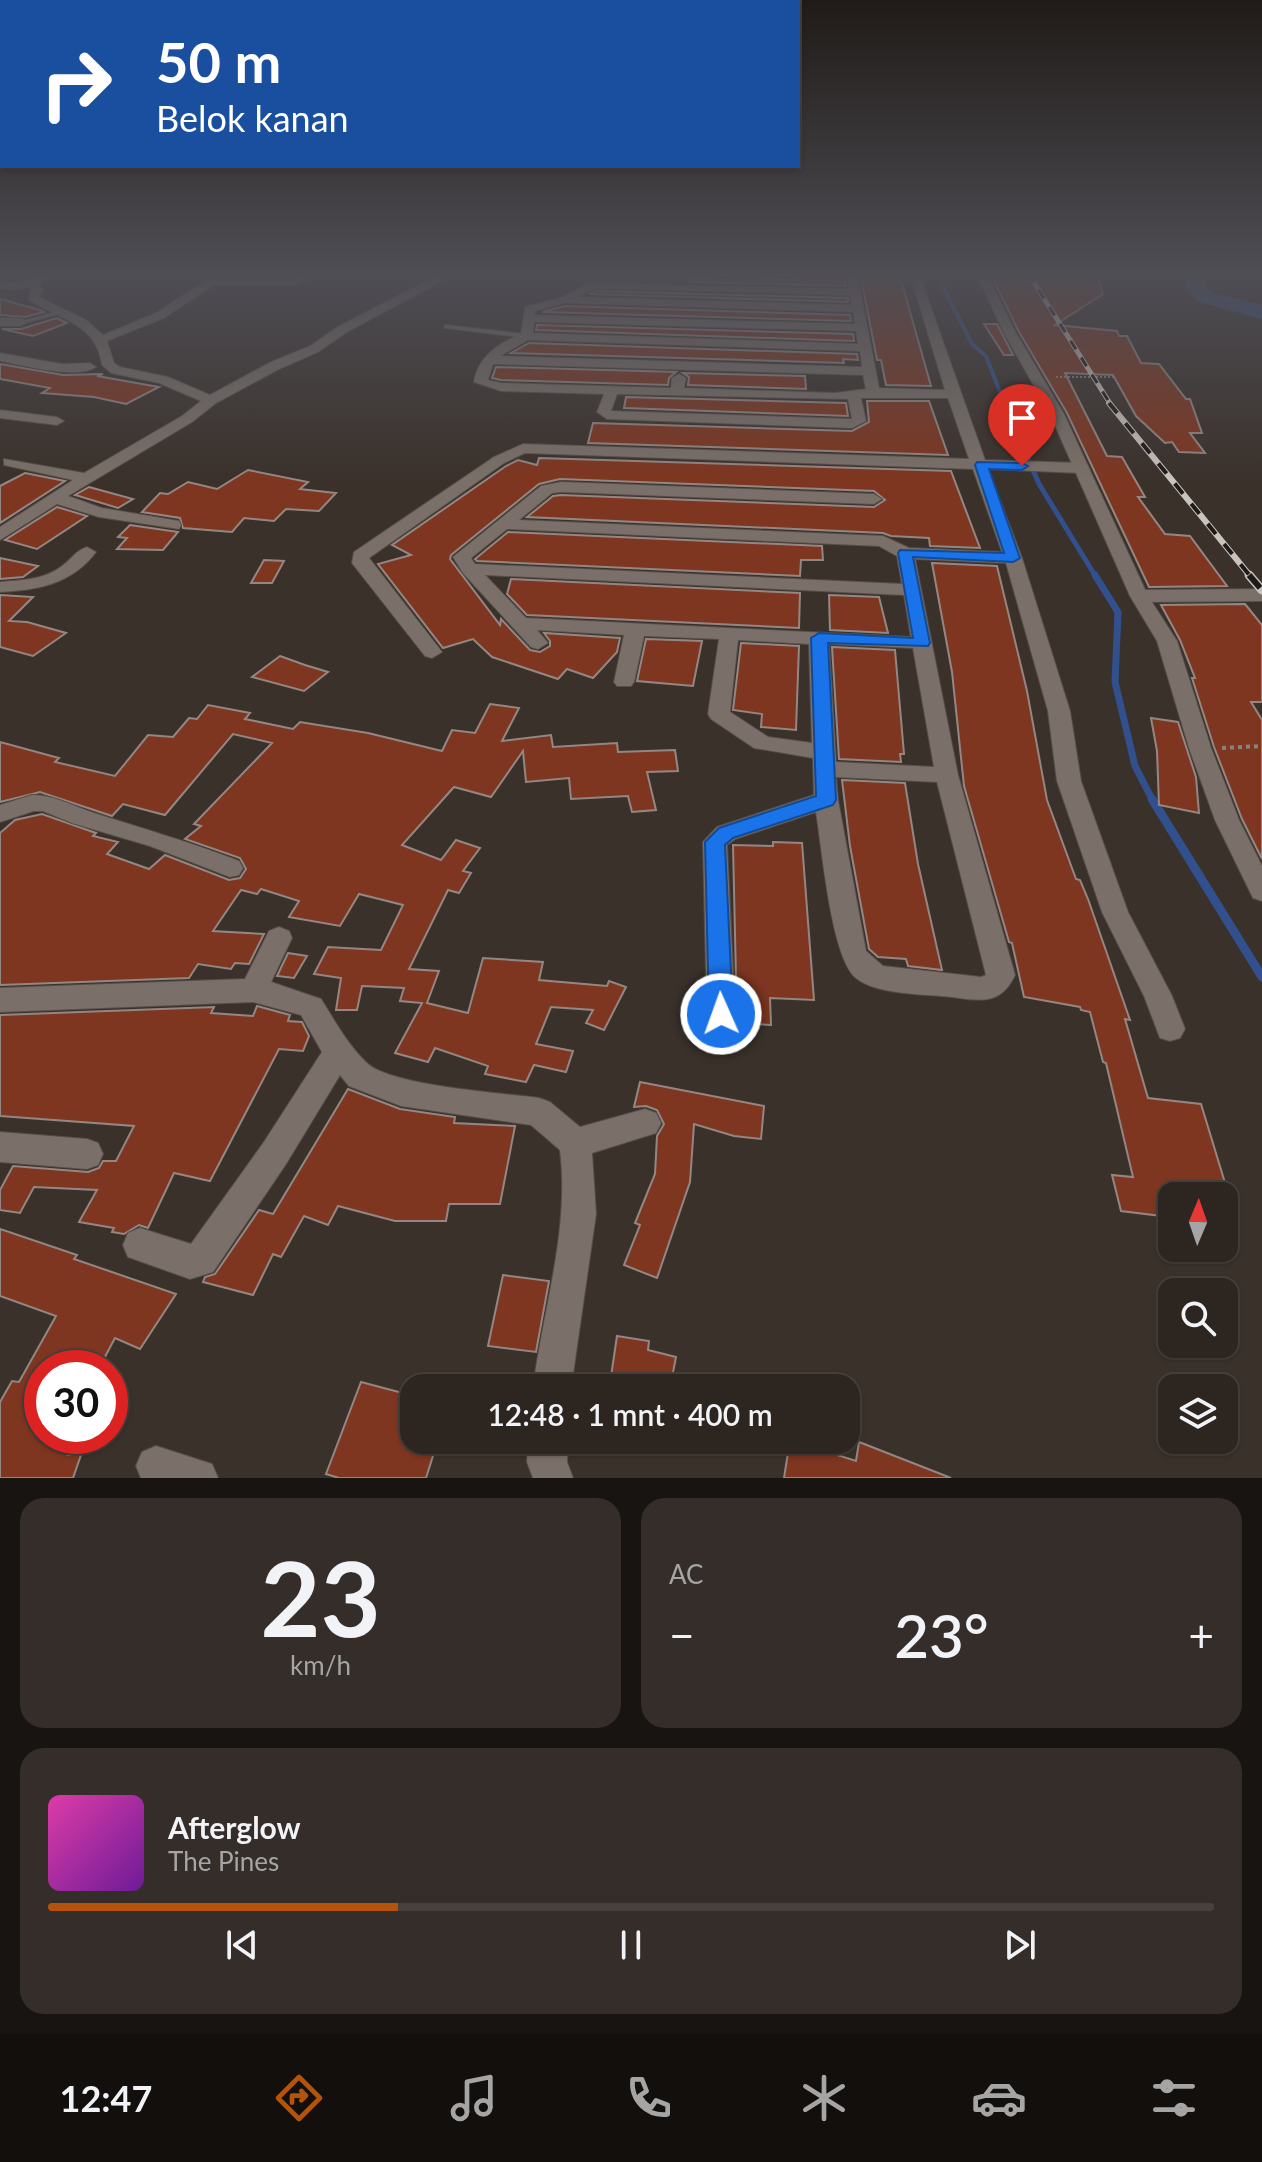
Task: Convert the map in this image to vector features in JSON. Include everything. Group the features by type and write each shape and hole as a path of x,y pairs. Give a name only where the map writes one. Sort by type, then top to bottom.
{"street":[{"path":"103,342 107,361 116,370 163,380 211,400"},
{"path":"0,535 87,478 172,429 211,400 324,342"},
{"path":"511,342 501,346 481,375 481,382 489,385 677,392 854,396 873,392 953,394"},
{"path":"677,392 683,342 866,348"},
{"path":"865,342 873,392"},
{"path":"936,342 953,394 991,465 1013,558 1059,711 1069,781 1115,912 1158,996 1170,1029"},
{"path":"1016,342 1037,376 1139,596 1167,641 1200,748 1227,820 1261,887"},
{"path":"0,357 62,368 90,367"},
{"path":"492,360 870,371"},
{"path":"54,384 107,361"},
{"path":"613,388 604,412 609,416 852,424 859,421 854,396"},
{"path":"0,414 57,421"},
{"path":"432,652 361,563 360,556 517,450 551,448 1081,468"},
{"path":"9,462 87,478"},
{"path":"538,643 463,562 466,552 543,492 561,487 877,513"},
{"path":"56,498 99,512 173,525"},
{"path":"505,524 877,513"},
{"path":"819,638 826,800 853,955 858,963 878,977 981,989 998,982 1001,975 947,775 905,553 877,513"},
{"path":"0,587 48,583 76,566 87,552"},
{"path":"905,553 1013,558"},
{"path":"469,569 912,590"},
{"path":"1139,596 1262,595"},
{"path":"522,624 922,643"},
{"path":"624,682 635,630"},
{"path":"729,634 719,714 762,743 824,760 947,775"},
{"path":"721,1014 715,842 726,833 826,800"},
{"path":"0,814 32,803 46,803 80,817 159,840 230,868"},
{"path":"253,990 279,938"},
{"path":"0,1000 253,990 291,998 311,1007 338,1052 360,1076 401,1092 539,1112 575,1143 579,1172 579,1214 554,1374"},
{"path":"140,1245 190,1262 201,1260 275,1153 338,1052"},
{"path":"575,1143 645,1123"},
{"path":"0,1147 87,1154"},
{"path":"547,1454 553,1478"},
{"path":"156,1466 198,1478"}],"path":[{"path":"1068,377 1115,377"},
{"path":"1200,748 1262,746"}],"building":[{"path":"873,342 919,342 931,386 886,385 881,360 877,360"},
{"path":"996,342 1006,342 1013,355 1004,355"},
{"path":"1025,342 1130,342 1141,363 1159,364 1186,399 1190,399 1202,433 1190,433 1205,453 1179,452 1172,442 1165,443 1136,416 1113,375 1065,373 1107,456 1122,457 1145,497 1138,497 1165,534 1190,536 1227,586 1149,587 1067,413"},
{"path":"529,343 857,354 858,360 843,359 844,363 511,353"},
{"path":"0,364 63,375 103,374 97,376 159,387 126,404 94,397 42,393 50,388 0,379"},
{"path":"496,367 676,372 669,378 668,385 501,380 492,378"},
{"path":"683,373 805,376 806,389 688,385 689,377"},
{"path":"626,397 846,403 848,416 624,408"},
{"path":"867,401 929,401 948,455 588,443 593,423 852,431 869,422"},
{"path":"539,458 951,471 980,548 930,546 929,538 883,533 527,517 553,496 561,495 874,507 885,500 874,491 560,479 539,484 451,555 450,559 500,625 501,619 530,650 540,652 550,646 544,633 620,638 617,652 593,678 567,669 558,679 492,657 473,639 443,648 378,564 411,555 392,545 506,466 518,460 537,465"},
{"path":"248,470 308,482 300,489 336,493 319,511 286,509 274,521 244,518 232,532 183,528 180,518 142,512 160,493 168,494 188,482 217,489"},
{"path":"25,473 65,481 0,523 0,486"},
{"path":"89,487 133,499 118,508 75,495"},
{"path":"57,507 87,516 37,549 5,540"},
{"path":"130,525 178,532 163,550 117,549 127,538 118,537"},
{"path":"508,532 822,546 823,560 801,560 800,576 475,559"},
{"path":"0,558 38,566 23,577 0,579"},
{"path":"264,560 284,561 272,583 251,583"},
{"path":"932,563 997,566 1027,691 1047,800 1076,879 1080,880 1088,899 1130,1020 1125,1019 1148,1098 1201,1104 1225,1182 1158,1182 1158,1216 1121,1211 1112,1175 1133,1177 1106,1063 1103,1062 1090,1012 1080,1007 1024,997 1012,943 1009,942 964,786 952,672"},
{"path":"511,579 800,593 799,628 527,615 507,594"},
{"path":"0,595 33,597 9,621 27,622 66,633 33,656 0,647"},
{"path":"829,595 879,597 888,633 830,630"},
{"path":"1245,604 1262,625 1262,702 1251,702 1262,720 1262,859 1242,819 1214,747 1192,678 1195,678 1180,640 1161,605"},
{"path":"646,639 702,641 693,686 637,681"},
{"path":"741,643 799,646 796,730 761,727 762,714 733,710"},
{"path":"832,647 895,650 904,754 900,754 901,762 839,759"},
{"path":"280,656 328,672 304,691 252,677"},
{"path":"490,704 519,708 502,741 551,735 553,747 617,743 618,752 675,750 678,771 647,772 656,810 632,812 628,796 571,799 569,778 526,782 523,751 491,797 454,787 402,845 441,860 456,840 480,848 463,871 471,873 459,893 448,890 409,969 439,971 427,1003 468,1013 483,958 543,962 539,980 607,986 609,981 626,987 604,1030 586,1023 593,1010 551,1007 536,1044 573,1051 566,1072 534,1065 526,1082 485,1074 488,1066 435,1048 428,1062 395,1053 422,1003 400,1001 404,988 362,986 357,1010 336,1010 341,978 314,974 328,947 381,950 403,905 359,894 340,926 289,917 299,901 261,889 257,894 241,890 213,931 264,934 249,964 235,963 231,969 198,964 189,978 0,985 0,833 15,820 42,814 96,833 93,836 118,842 107,854 149,869 165,855 229,880 240,878 246,869 240,858 185,839 201,826 194,824 272,743 233,734 165,815 123,804 112,816 40,792 0,802 0,742 59,758 55,762 115,776 148,735 173,737 189,718 197,719 208,705 250,713 245,719 293,729 300,722 368,733 442,751 452,730 475,733"},
{"path":"1151,718 1178,722 1196,777 1199,813 1159,805 1157,751"},
{"path":"842,780 905,783 918,864 942,970 908,966 906,959 878,957 869,949 850,846"},
{"path":"773,842 802,843 814,1000 770,998 771,1025 737,1023 733,845 773,846"},
{"path":"288,953 307,956 294,978 277,976"},
{"path":"257,1006 290,1015 288,1021 302,1022 309,1036 303,1051 279,1049 210,1181 174,1173 148,1228 139,1225 124,1234 112,1232 114,1228 79,1222 97,1190 34,1187 20,1213 0,1210 0,1190 13,1166 88,1172 99,1168 103,1161 116,1161 134,1126 0,1116 0,1015 214,1007 211,1013 253,1016"},
{"path":"640,1082 764,1106 761,1139 734,1136 694,1124 690,1182 657,1278 624,1265 640,1225 635,1223 655,1174 657,1136 664,1124 657,1110 646,1106 634,1107"},
{"path":"348,1089 400,1109 455,1117 454,1123 515,1126 500,1204 449,1204 446,1221 395,1221 338,1206 328,1225 304,1216 281,1257 273,1254 253,1295 203,1282 205,1277 215,1274 259,1210 273,1214"},
{"path":"0,1229 77,1255 74,1259 176,1294 140,1349 115,1338 109,1350 37,1350 56,1316 0,1296"},
{"path":"503,1275 549,1281 536,1352 488,1346"},
{"path":"617,1336 649,1341 648,1350 676,1357 673,1374 611,1374"},
{"path":"24,1373 24,1454 81,1455 73,1478 0,1478 0,1402 12,1381 19,1382"},
{"path":"361,1382 400,1392 400,1454 434,1454 426,1478 339,1478 326,1474"},
{"path":"860,1442 951,1478 784,1478 788,1454 834,1454 856,1461 857,1454 860,1454"}],"waterway":[{"path":"971,342 986,356 1005,405"},
{"path":"1004,403 1039,484 1096,577"},
{"path":"1095,575 1118,612 1115,682 1135,766 1153,801"},
{"path":"1152,799 1262,977"}],"railway":[{"path":"1071,342 1111,405"},
{"path":"1109,403 1251,577"},
{"path":"1249,575 1262,590"}],"route":[{"path":"721,1014 715,842 726,833 826,800 819,638 922,643 905,553 1013,558 981,465 1022,466"}]}
